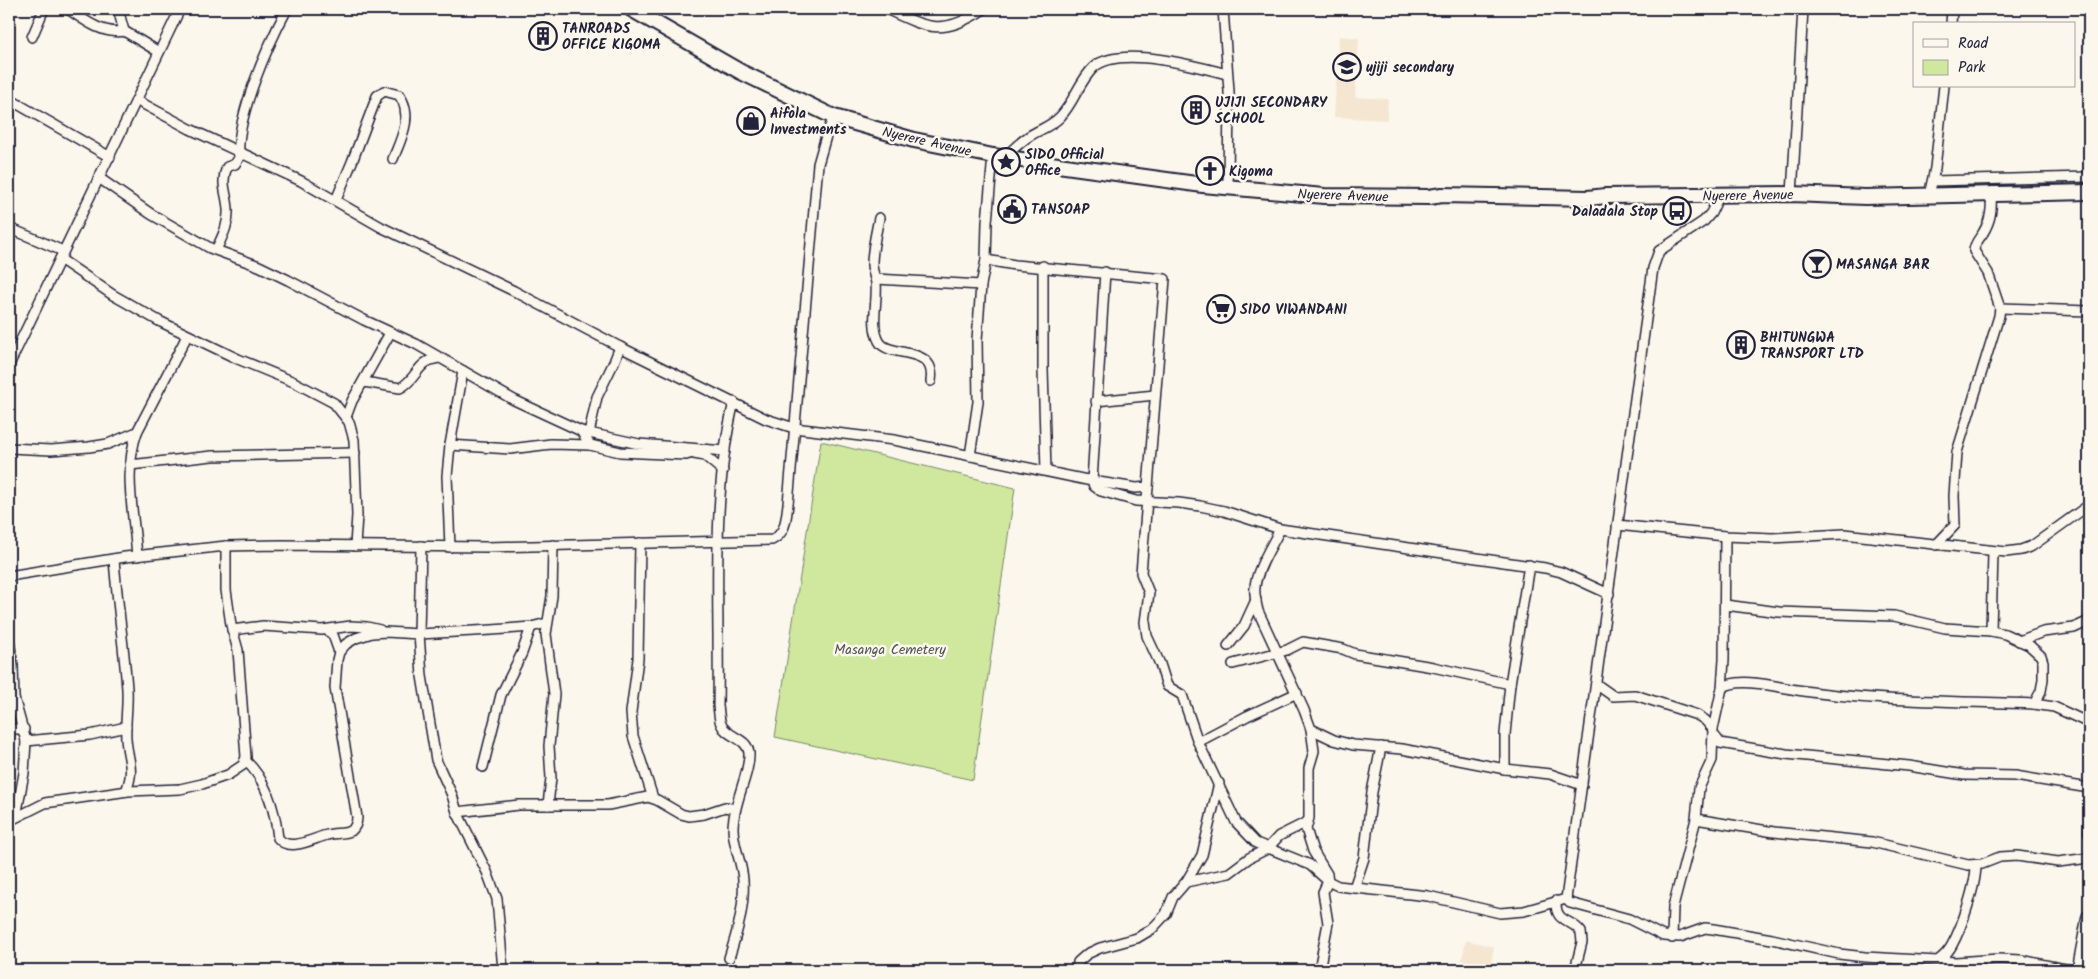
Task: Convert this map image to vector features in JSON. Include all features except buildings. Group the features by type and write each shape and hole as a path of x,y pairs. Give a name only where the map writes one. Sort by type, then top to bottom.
{"main road":[{"name":"Nyerere Avenue","path":"631,9 742,72 834,117 914,140 999,157 1203,184 1324,196 1363,197 1429,197 1442,195 1588,198 1606,196 1792,194 1865,197 2089,192"}],"street":[{"path":"32,37 44,9"},
{"path":"68,9 100,28 116,32 124,31 159,52"},
{"path":"118,9 124,31"},
{"path":"9,365 12,351 62,255 180,9"},
{"path":"216,250 226,228 228,218 223,186 226,167 236,164 239,158 238,151 250,98 287,9"},
{"path":"886,9 920,24 940,27 954,26 984,9"},
{"path":"1223,9 1227,74 1228,186"},
{"path":"1792,194 1803,9"},
{"path":"1951,22 1952,9"},
{"path":"970,456 978,402 977,340 981,286 986,260 986,222 999,157 1062,116 1088,75 1094,68 1106,60 1142,57 1227,74"},
{"path":"1929,196 1933,181 1944,88"},
{"path":"336,200 377,96 384,91 399,95 405,105 404,129 393,159"},
{"path":"9,99 110,157"},
{"path":"136,100 190,129 302,181 381,227 514,291 620,347 766,419 794,428 894,440 1092,481 1136,488 1148,486"},
{"path":"9,576 114,559 226,546 553,545 772,540 780,536 786,519 818,164 824,141 834,117"},
{"path":"1933,181 2089,177"},
{"path":"99,178 151,214 216,250 277,275 463,370 514,400 585,432 639,444 725,451"},
{"path":"1936,545 1955,525 1954,496 1957,452 1996,330 2000,308 1988,273 1974,251 1975,245 1984,232 1992,212 1991,194"},
{"path":"1566,899 1638,371 1656,259 1659,251 1664,246 1704,221 1711,213 1719,196"},
{"path":"879,218 872,265 876,279 876,326 880,342 882,346 913,354 924,360 931,371 931,380"},
{"path":"9,228 62,255 113,295 187,336 318,394 334,403 346,417 354,440 357,515 355,546"},
{"path":"986,260 1015,265 1043,266 1165,279 1141,573 1149,593 1149,606 1145,622 1147,636 1160,664 1167,686 1182,696 1198,742 1219,783 1229,810 1236,822 1251,839 1267,849 1310,865 1328,881 1338,886 1428,896 1500,913 1524,911 1566,899"},
{"path":"1043,266 1043,369 1046,471"},
{"path":"1105,272 1092,481 1094,486 1101,491 1147,503 1179,503 1224,511 1280,529 1396,544 1529,565 1561,572 1609,594"},
{"path":"876,279 981,286"},
{"path":"2000,308 2089,310"},
{"path":"346,417 352,401 390,333"},
{"path":"137,556 131,507 130,465 133,444 137,432 187,336"},
{"path":"590,445 585,432 597,397 620,347"},
{"path":"364,382 400,388 429,359 440,358"},
{"path":"450,546 447,492 450,444 463,370"},
{"path":"1096,401 1155,395"},
{"path":"730,958 742,912 743,897 741,865 734,840 735,808 748,753 743,742 725,730 719,717 719,542 725,451 728,425 734,402"},
{"path":"9,448 51,450 89,447 108,444 137,432"},
{"path":"450,444 510,449 551,444 590,445 620,452 691,454 705,456 723,471"},
{"path":"691,454 703,450"},
{"path":"130,465 212,456 355,453"},
{"path":"1617,525 1724,536 1784,538 1844,534 1993,552 2021,550 2032,546 2089,505"},
{"path":"1280,529 1258,575 1255,586 1256,600 1258,611 1311,729 1314,751 1309,768 1309,818 1307,834 1313,851 1327,874 1328,881 1323,892 1328,923 1319,970"},
{"path":"1672,938 1673,907 1696,819 1699,788 1712,760 1713,732 1722,688 1725,606 1724,536"},
{"path":"640,543 638,659 631,712 633,736 653,798"},
{"path":"548,805 551,778 549,746 554,682 546,647 547,623 552,596 553,545"},
{"path":"226,546 226,590 232,630 238,650 246,761 259,776 266,790 272,807 278,838 280,841 288,844 305,843 326,835 350,832 355,826 357,816 335,688 335,672 339,652 334,635 327,630"},
{"path":"421,546 419,634 422,676 436,760 447,783 457,812 487,872 497,899 503,970"},
{"path":"1991,631 1993,552"},
{"path":"114,559 128,702 126,738 132,773 126,792"},
{"path":"1505,769 1510,684 1529,565"},
{"path":"1228,646 1244,626 1256,600"},
{"path":"1725,606 1779,612 1894,616 1945,628 1991,631 2019,641 2041,656 2043,679 2041,691 2034,704"},
{"path":"2019,641 2043,632 2074,628 2089,621"},
{"path":"339,652 346,644 356,638 372,633 419,634 531,627 547,623"},
{"path":"232,630 263,626 327,630 351,626 367,627 386,632"},
{"path":"483,767 501,695 522,653 531,627"},
{"path":"9,640 15,700 26,741 24,773 13,819"},
{"path":"1233,664 1287,650 1303,642 1510,684"},
{"path":"1722,688 1727,684 1746,683 1844,696 2034,704 2054,707 2089,723"},
{"path":"1596,684 1613,696 1635,695 1697,716 1705,720 1722,744 1786,754 1909,766 1964,775 2023,777 2089,788"},
{"path":"1198,742 1247,716 1296,694"},
{"path":"9,708 15,700"},
{"path":"26,741 90,735 126,727"},
{"path":"9,729 24,729"},
{"path":"1311,729 1334,740 1353,745 1402,749 1505,769 1550,774 1582,785"},
{"path":"1354,888 1364,858 1372,792 1381,747"},
{"path":"13,819 45,803 146,789 180,789 202,784 228,775 246,761"},
{"path":"132,773 146,789"},
{"path":"1077,970 1078,962 1087,954 1100,948 1137,938 1152,929 1166,914 1173,897 1186,882 1202,855 1219,783"},
{"path":"457,812 497,806 608,805 640,798 653,798 681,814 689,816 704,814 725,807 735,808"},
{"path":"1696,819 1774,832 1872,842 1945,860 1976,865 2000,857 2017,856 2058,862 2089,858"},
{"path":"1186,882 1229,873 1249,858 1267,849 1280,836 1307,822"},
{"path":"1249,858 1251,839"},
{"path":"1939,960 1954,942 1970,898 1975,880 1976,865"},
{"path":"1566,899 1570,903 1628,919 1663,936 1672,938 1705,928 1772,939 1840,954 1956,962 2021,960 2070,970"},
{"path":"1556,901 1557,914 1581,932 1582,942 1575,970"},
{"path":"2077,970 2087,916"}],"shaded area":[{"name":"ujiji secondary","path":"1339,36 1359,38 1355,97 1388,99 1387,120 1334,117"},
{"path":"1466,940 1494,947 1490,967 1462,960"}],"green space":[{"name":"Masanga Cemetery","path":"821,441 1015,488 973,780 775,737"}],"place":[{"name":"TANROADS OFFICE KIGOMA","path":"543,36"},
{"name":"ujiji secondary","path":"1347,67"},
{"name":"UJIJI SECONDARY SCHOOL","path":"1196,110"},
{"name":"Aifola Investments","path":"751,121"},
{"name":"SIDO Official Office","path":"1006,162"},
{"name":"Kigoma","path":"1210,171"},
{"name":"TANSOAP","path":"1012,209"},
{"name":"Daladala Stop","path":"1677,211"},
{"name":"MASANGA BAR","path":"1817,264"},
{"name":"SIDO VIWANDANI","path":"1221,309"},
{"name":"BHITUNGWA TRANSPORT LTD","path":"1741,345"}]}
